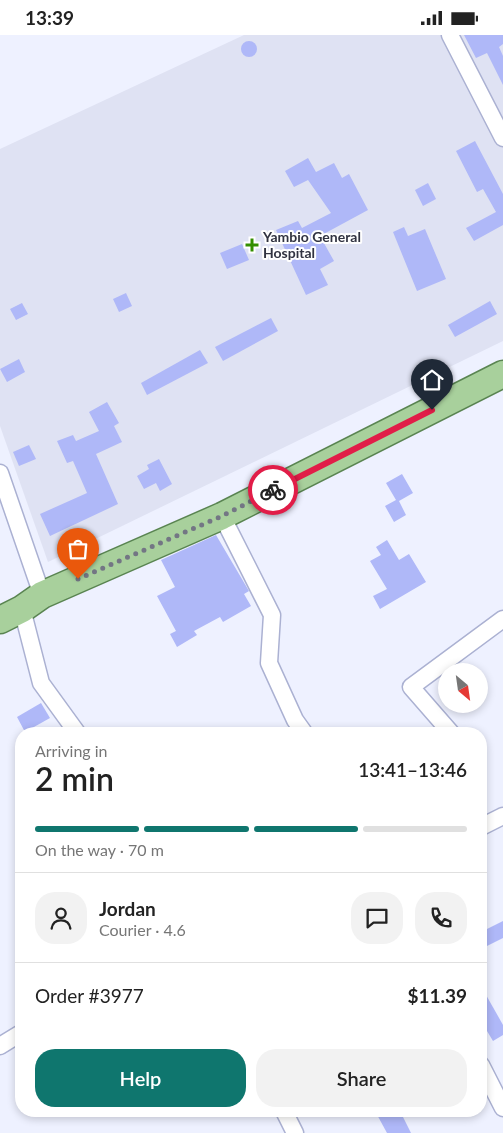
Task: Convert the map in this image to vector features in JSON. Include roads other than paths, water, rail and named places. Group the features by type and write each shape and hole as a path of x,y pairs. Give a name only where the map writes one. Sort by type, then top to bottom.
{"main road":[{"path":"21,608 222,516 503,373"}],"street":[{"path":"450,35 503,138"},
{"path":"0,473 21,608 41,683 73,727"},
{"path":"222,516 272,615 269,663 300,727"},
{"path":"446,727 411,687 503,619"},
{"path":"487,824 503,815"},
{"path":"0,1046 15,1037"},
{"path":"487,1077 503,1108"},
{"path":"287,1117 294,1133"}],"place":[{"name":"Yambio General Hospital","path":"252,245"}]}
